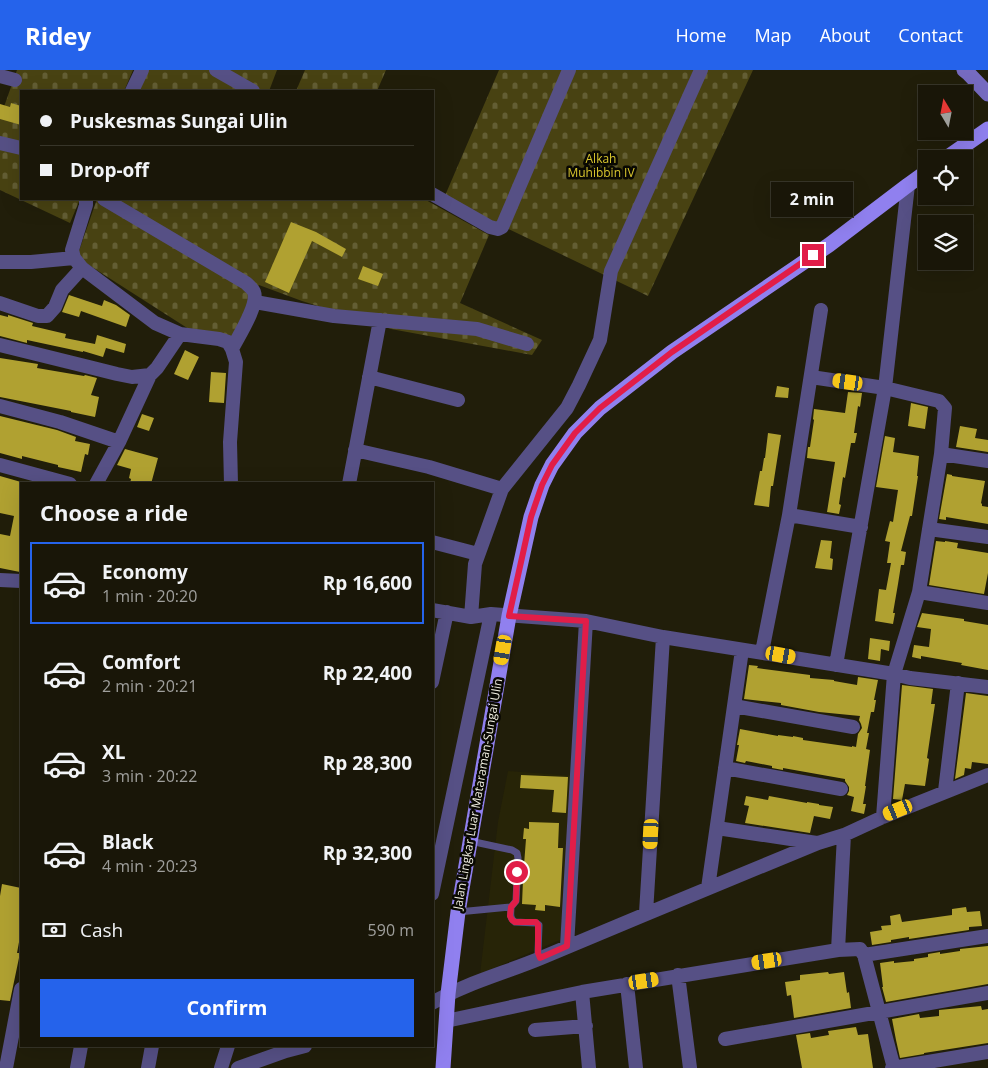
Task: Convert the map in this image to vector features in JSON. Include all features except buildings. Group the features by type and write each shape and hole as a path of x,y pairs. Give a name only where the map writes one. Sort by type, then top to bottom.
{"main road":[{"path":"958,150 988,129"},
{"name":"Jalan Lingkar Luar Mataraman-Sungai Ulin","path":"443,1068 448,994 458,912 509,616 531,517 542,485 552,465 575,433 600,408 672,352 829,245 918,178"}],"street":[{"path":"132,90 142,70"},
{"path":"216,70 251,90"},
{"path":"434,195 490,227 498,229 502,227 569,70"},
{"path":"472,617 475,564 502,489 567,408 579,385 600,340 611,271 701,70"},
{"path":"964,70 988,94"},
{"path":"0,76 15,80"},
{"path":"0,143 20,148"},
{"path":"836,665 885,388 908,185"},
{"path":"86,200 72,250 78,263 155,323 180,334 220,339 228,342 232,349 236,362 230,442 231,482"},
{"path":"106,200 246,283 254,292 255,302 232,349"},
{"path":"0,262 78,263"},
{"path":"0,303 38,316 47,316 55,307 62,290 78,263"},
{"path":"255,302 334,316 476,329 527,344"},
{"path":"762,652 789,515 821,310"},
{"path":"349,482 380,320"},
{"path":"97,482 119,442 150,375 180,334"},
{"path":"0,345 132,377 150,375"},
{"path":"369,377 458,400"},
{"path":"811,377 885,388 939,401 945,408 919,592 894,674 883,817"},
{"path":"0,406 60,422 119,442"},
{"path":"355,450 429,467 502,489"},
{"path":"940,454 988,461"},
{"path":"0,465 63,482"},
{"path":"789,515 861,528"},
{"path":"929,529 988,537"},
{"path":"434,543 478,554"},
{"path":"0,580 20,581"},
{"path":"919,592 988,603"},
{"path":"434,610 472,617 491,614 586,621 663,637 910,678 988,687"},
{"path":"434,673 447,612"},
{"path":"434,885 491,614"},
{"path":"567,946 586,621"},
{"path":"646,913 663,637"},
{"path":"708,888 742,650"},
{"path":"945,791 958,683"},
{"path":"734,706 853,727"},
{"path":"725,768 841,789"},
{"path":"434,1002 448,994 988,775"},
{"path":"717,828 818,843"},
{"path":"838,950 844,835"},
{"path":"864,955 988,936"},
{"path":"446,1021 582,992 678,975 838,950 860,949 864,955 894,1068 988,1052"},
{"path":"678,975 690,1068"},
{"path":"627,984 636,1068"},
{"path":"582,992 589,1068"},
{"path":"725,1039 988,993"},
{"path":"6,1068 20,994"},
{"path":"535,1030 586,1026"},
{"path":"77,1068 81,1047"},
{"path":"148,1068 152,1047"},
{"path":"221,1068 228,1047"},
{"path":"238,1068 286,1049 299,1047"}],"lane":[{"path":"470,841 512,850 517,853 516,901 511,907 510,916 515,922 536,922 538,925 538,953 540,958"},
{"path":"458,912 511,907"}],"shaded area":[{"path":"508,771 575,776 560,940 480,974 498,822"}],"green space":[{"path":"17,70 133,70 124,90 20,90 20,199 0,190 0,118"},
{"path":"148,70 210,70 243,90 138,90"},
{"path":"227,70 277,70 269,90 260,90"},
{"path":"305,70 386,70 377,90 296,90"},
{"name":"Alkah Muhibbin IV","path":"499,70 753,70 648,296 444,198"},
{"path":"21,200 80,200 70,223"},
{"path":"97,200 426,200 489,235 460,303 542,340 532,355 391,329 302,301 259,285 232,342 206,340 81,260 79,251"}],"route":[{"path":"517,872 516,901 511,907 510,916 512,920 515,922 536,922 539,928 538,953 540,958 567,946 586,621 509,616 531,517 542,485 552,465 575,433 600,408 672,352 813,255"}]}
